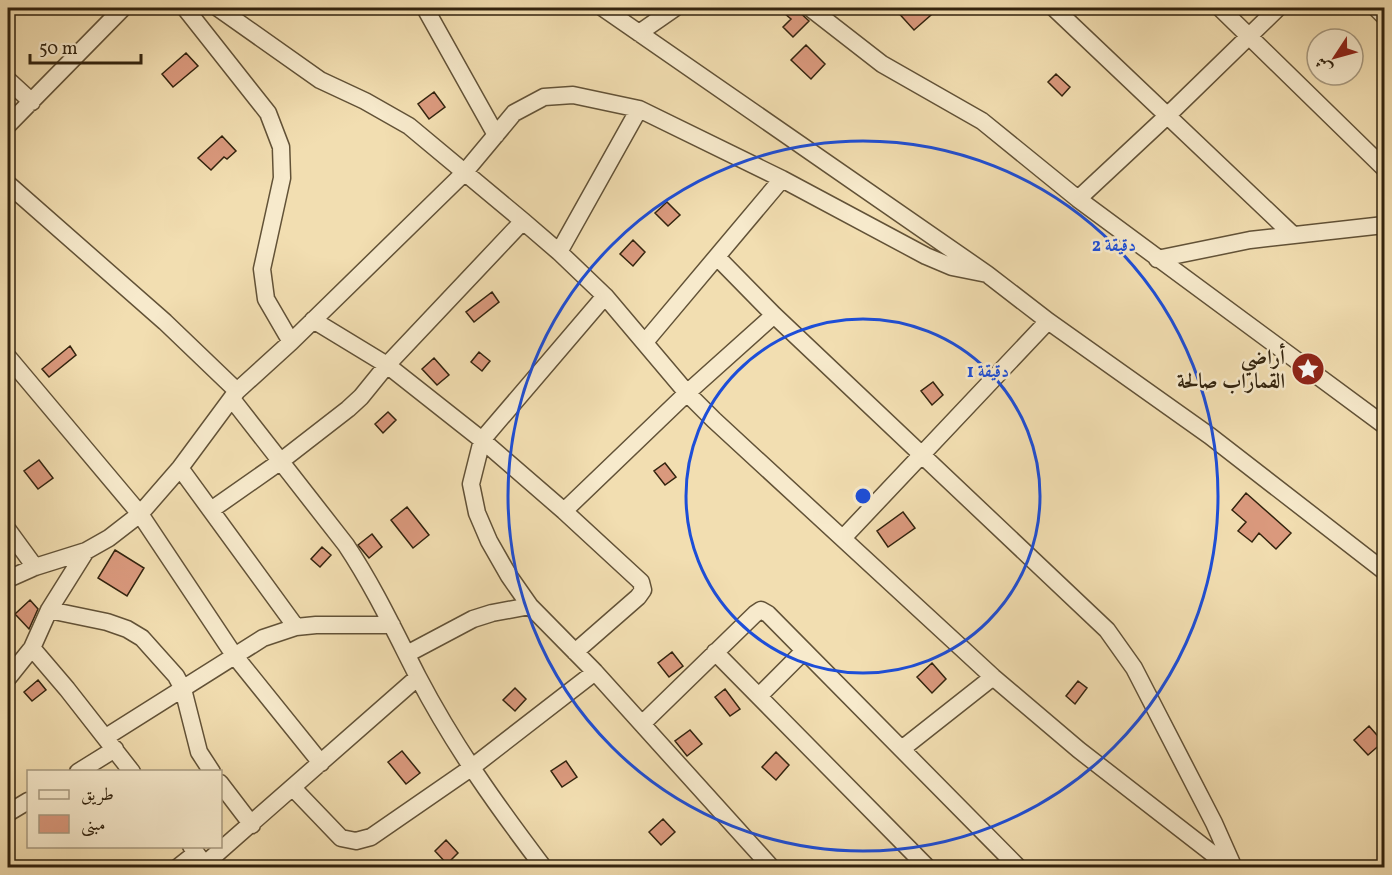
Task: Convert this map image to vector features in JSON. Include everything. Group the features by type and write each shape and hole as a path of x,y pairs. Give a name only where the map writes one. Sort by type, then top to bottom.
{"street":[{"path":"8,125 123,8"},
{"path":"185,8 268,112 281,147 282,178 262,269 266,299 291,342"},
{"path":"218,8 320,80 365,101 409,126 524,221 605,296 687,393 714,420 993,677 1079,750 1232,867"},
{"path":"425,8 496,135"},
{"path":"603,8 987,274 1048,321 1210,436 1384,571"},
{"path":"639,33 675,8"},
{"path":"810,8 882,64 982,121 1078,199 1157,259 1384,425"},
{"path":"1054,8 1292,234"},
{"path":"1220,8 1384,168"},
{"path":"1078,199 1278,8"},
{"path":"1376,8 1384,16"},
{"path":"8,80 32,102"},
{"path":"8,579 35,567 86,551 109,538 140,514 180,468 234,395 464,173 514,113 544,97 573,95 639,109 782,179 926,256 952,267 987,274"},
{"path":"559,252 639,109"},
{"path":"645,342 782,179"},
{"path":"8,184 165,322 234,395 280,461 363,570 418,677 471,768 543,867"},
{"path":"211,510 348,409 524,221"},
{"path":"1157,259 1292,234 1384,225"},
{"path":"717,257 774,315 1107,630 1122,648 1162,720 1232,867"},
{"path":"605,296 482,440 471,484 477,513 489,541 530,606 595,672 772,867"},
{"path":"564,512 687,393 774,315"},
{"path":"313,320 387,365 482,440 640,582 643,590 638,597 575,652"},
{"path":"843,538 1048,321"},
{"path":"8,357 140,514 234,655 321,763"},
{"path":"180,468 296,627"},
{"path":"8,530 35,567"},
{"path":"8,678 32,648 49,610 86,551"},
{"path":"407,654 448,630 473,619 530,606"},
{"path":"49,610 107,622 127,629 142,638 160,656 183,689 199,752 211,770"},
{"path":"642,723 761,610 768,614 903,748 1019,867"},
{"path":"79,770 183,689 263,638 296,627 392,625"},
{"path":"32,648 131,770"},
{"path":"759,696 804,651"},
{"path":"716,652 928,867"},
{"path":"293,788 341,838 356,841 370,837 471,768 595,672"},
{"path":"222,844 252,825 418,677"},
{"path":"903,748 993,677"},
{"path":"222,786 252,825"},
{"path":"8,813 27,802"},
{"path":"177,867 200,858 216,848"}],"building":[{"path":"790,8 795,8 809,21 793,37 783,27 791,19 784,13"},
{"path":"894,8 939,8 914,30"},
{"path":"806,45 825,64 811,79 791,60"},
{"path":"186,53 198,66 173,87 162,74"},
{"path":"1056,74 1070,87 1062,96 1048,82"},
{"path":"434,92 445,107 429,119 418,104"},
{"path":"222,136 236,151 227,159 224,157 211,170 198,158"},
{"path":"667,202 680,215 668,226 655,213"},
{"path":"633,240 645,252 633,266 620,254"},
{"path":"492,292 499,302 474,322 466,312"},
{"path":"70,346 76,355 49,377 42,369"},
{"path":"479,352 490,361 482,371 471,362"},
{"path":"434,358 449,375 437,385 422,369"},
{"path":"933,382 943,395 932,405 921,391"},
{"path":"388,412 396,420 383,433 375,424"},
{"path":"39,460 53,478 38,489 24,471"},
{"path":"665,463 676,477 665,485 654,471"},
{"path":"1246,493 1291,533 1276,549 1259,533 1252,542 1238,531 1246,522 1232,510"},
{"path":"407,507 429,535 413,548 391,520"},
{"path":"903,512 915,528 888,547 877,531"},
{"path":"372,534 382,547 369,558 358,545"},
{"path":"322,547 331,555 320,567 311,559"},
{"path":"115,550 144,568 127,596 98,578"},
{"path":"30,600 38,609 29,629 15,614"},
{"path":"672,652 683,666 669,677 658,663"},
{"path":"932,663 946,679 932,693 917,677"},
{"path":"38,680 46,690 32,701 24,692"},
{"path":"1078,681 1087,688 1075,704 1066,696"},
{"path":"515,688 526,699 515,711 503,700"},
{"path":"725,689 740,709 730,716 715,697"},
{"path":"1369,726 1383,742 1368,755 1354,740"},
{"path":"690,730 702,744 687,756 675,741"},
{"path":"402,751 420,773 406,784 388,762"},
{"path":"776,752 789,765 776,780 762,767"},
{"path":"566,761 577,777 562,787 551,771"},
{"path":"663,819 675,832 661,845 649,832"},
{"path":"446,840 458,853 447,864 435,851"}],"place":[{"name":"أراضي القماراب صالحة","path":"1308,369"}]}
